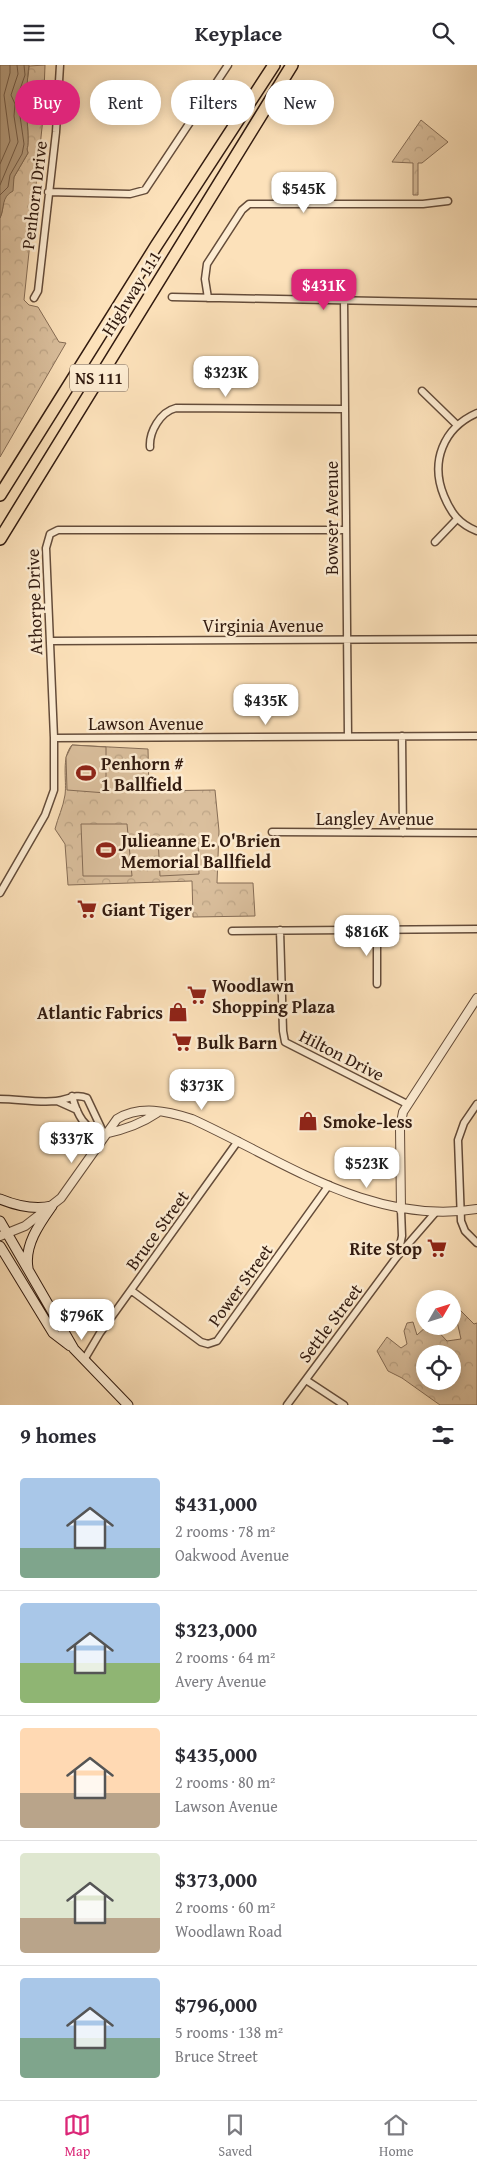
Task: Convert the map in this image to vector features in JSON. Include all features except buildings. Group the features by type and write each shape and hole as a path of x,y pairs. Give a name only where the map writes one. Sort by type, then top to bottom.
{"highway":[{"name":"Highway 111","path":"0,495 156,246 274,65"},
{"name":"Highway 111","path":"0,539 292,65"}],"main road":[{"path":"0,1199 22,1206 42,1208 52,1206"},
{"path":"30,1273 27,1259 30,1243 52,1206"},
{"path":"0,1221 4,1235 30,1273 74,1349"},
{"path":"0,1246 53,1333 74,1349 128,1405"}],"street":[{"name":"Penhorn Drive","path":"34,298 38,291 56,133 60,65"},
{"path":"48,192 130,194 145,190 228,65"},
{"path":"208,298 205,279 207,264 242,210 250,204 423,204 448,201"},
{"path":"172,297 477,303"},
{"name":"Bowser Avenue","path":"344,301 343,409 346,471 348,736"},
{"path":"422,391 457,425"},
{"path":"150,447 150,437 160,419 170,409 343,409"},
{"path":"477,413 457,425 445,441 438,471 444,496 457,519 477,531"},
{"path":"434,542 457,519"},
{"name":"Athorpe Drive","path":"0,893 45,815 52,798 54,738 46,542 50,534 58,530 345,530"},
{"name":"Virginia Avenue","path":"50,641 477,639"},
{"path":"402,736 403,833"},
{"name":"Lawson Avenue","path":"54,738 477,736"},
{"name":"Langley Avenue","path":"272,832 477,833"},
{"path":"232,931 477,929"},
{"name":"Hilton Drive","path":"280,930 282,1031 285,1042 407,1104"},
{"path":"377,930 377,983"},
{"path":"400,1210 400,1128 407,1104 477,998"},
{"path":"72,1096 76,1110 88,1128 104,1134 123,1130 146,1121 157,1113"},
{"path":"0,1099 57,1101 72,1096 87,1098 104,1134"},
{"path":"57,1101 76,1110"},
{"path":"477,1104 464,1123 458,1140 459,1212 462,1226 477,1243"},
{"path":"4,1235 22,1228 52,1206 68,1191 104,1134 117,1119 128,1112 143,1110 175,1114 192,1119 358,1198 400,1210 435,1213 477,1209"},
{"name":"Bruce Street","path":"84,1360 238,1141"},
{"name":"Power Street","path":"132,1291 201,1342 208,1344 217,1341 328,1185"},
{"name":"Settle Street","path":"396,1258 402,1236 400,1210"},
{"name":"Settle Street","path":"287,1405 396,1258 435,1213"},
{"path":"306,1380 344,1405"}],"green space":[{"path":"45,65 44,80 27,80 29,66"},
{"path":"421,120 448,142 422,163 418,163 418,195 413,195 413,163 392,162"},
{"path":"27,125 42,125 24,300 29,305 38,307 59,342 66,343 0,457 0,218 6,194 11,192 14,177 28,153"},
{"path":"72,745 148,749 149,791 215,790 219,831 217,883 253,883 255,916 193,917 192,881 68,885 65,844 55,829 65,795 65,769 67,756"},
{"name":"Penhorn # 1 Ballfield","path":"72,745 106,747 106,793 67,790 66,757"},
{"name":"Julieanne E. O'Brien Memorial Ballfield","path":"81,824 127,824 132,876 83,876"},
{"path":"158,839 198,839 199,874 160,876"},
{"path":"461,1311 474,1324 477,1323 477,1405 440,1405 419,1390 461,1390 461,1345 416,1345 416,1388 388,1371 377,1351 387,1337 401,1348 407,1344 404,1331 407,1323 413,1322 416,1335 441,1335 447,1341 461,1339"}],"water":[{"path":"0,65 29,65 28,80 15,80 15,125 27,125 28,153 14,177 13,191 5,199 0,218"}],"place":[{"name":"Penhorn # 1 Ballfield","path":"86,773"},
{"name":"Julieanne E. O'Brien Memorial Ballfield","path":"106,850"},
{"name":"Giant Tiger","path":"87,909"},
{"name":"Woodlawn Shopping Plaza","path":"197,995"},
{"name":"Atlantic Fabrics","path":"178,1012"},
{"name":"Bulk Barn","path":"182,1042"},
{"name":"Smoke-less","path":"308,1121"},
{"name":"Rite Stop","path":"437,1248"}]}
